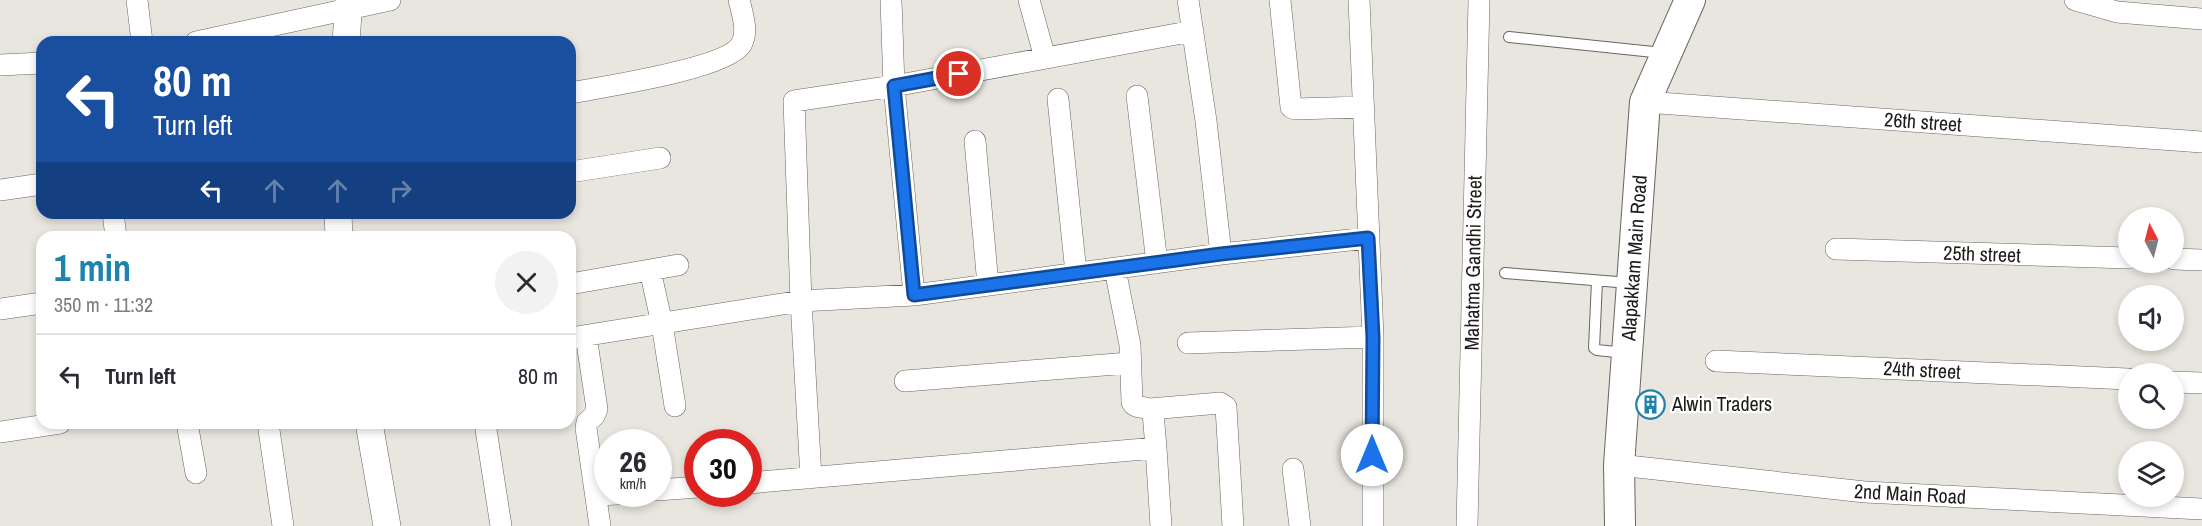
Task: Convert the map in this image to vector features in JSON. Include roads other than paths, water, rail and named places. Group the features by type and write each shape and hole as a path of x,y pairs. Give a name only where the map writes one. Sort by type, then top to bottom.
{"main road":[{"name":"Alapakkam Main Road","path":"1620,526 1619,465 1645,102 1690,0"}],"street":[{"path":"137,0 141,36"},
{"path":"220,36 349,4 390,0"},
{"path":"576,92 688,70 727,56 741,45 744,33 739,0"},
{"path":"891,0 894,86 914,295"},
{"path":"1029,0 1045,58"},
{"path":"1188,0 1206,121 1221,254"},
{"path":"1281,0 1291,107 1295,109 1363,106"},
{"path":"1359,0 1373,337 1372,526"},
{"name":"Mahatma Gandhi Street","path":"1467,526 1479,0"},
{"path":"2075,0 2117,12 2202,19"},
{"path":"346,36 349,4"},
{"path":"811,478 801,301 794,101 894,86 1193,31"},
{"path":"0,65 36,63"},
{"path":"1137,96 1157,263"},
{"path":"1058,99 1076,273"},
{"name":"26th street","path":"1645,102 2202,142"},
{"path":"975,141 988,285"},
{"path":"576,171 660,158"},
{"path":"0,190 36,185"},
{"path":"594,482 586,428 587,422 594,416 597,409 578,337 801,301 914,295 1221,254 1368,238"},
{"name":"25th street","path":"1836,249 2118,258"},
{"path":"2184,259 2202,260"},
{"path":"576,283 678,265"},
{"path":"1115,269 1130,345 1132,404 1150,409 1220,403 1226,407 1233,526"},
{"path":"650,270 662,324 675,406"},
{"path":"0,309 36,304"},
{"path":"1188,343 1373,337"},
{"name":"24th street","path":"1716,361 2118,380"},
{"path":"905,381 1129,363"},
{"path":"2184,382 2202,383"},
{"path":"1150,409 1154,417 1161,526"},
{"path":"0,432 36,427"},
{"path":"188,429 196,473"},
{"path":"269,429 283,526"},
{"path":"370,429 387,526"},
{"path":"486,429 501,526"},
{"path":"762,482 1156,448"},
{"name":"2nd Main Road","path":"1619,465 1865,492 2202,509"},
{"path":"1293,469 1300,526"},
{"path":"598,507 600,526"}],"lane":[{"path":"1509,37 1666,53"},
{"path":"1505,273 1632,284"},
{"path":"1597,281 1594,348 1627,353"}],"place":[{"name":"Alwin Traders","path":"1651,404"}]}
